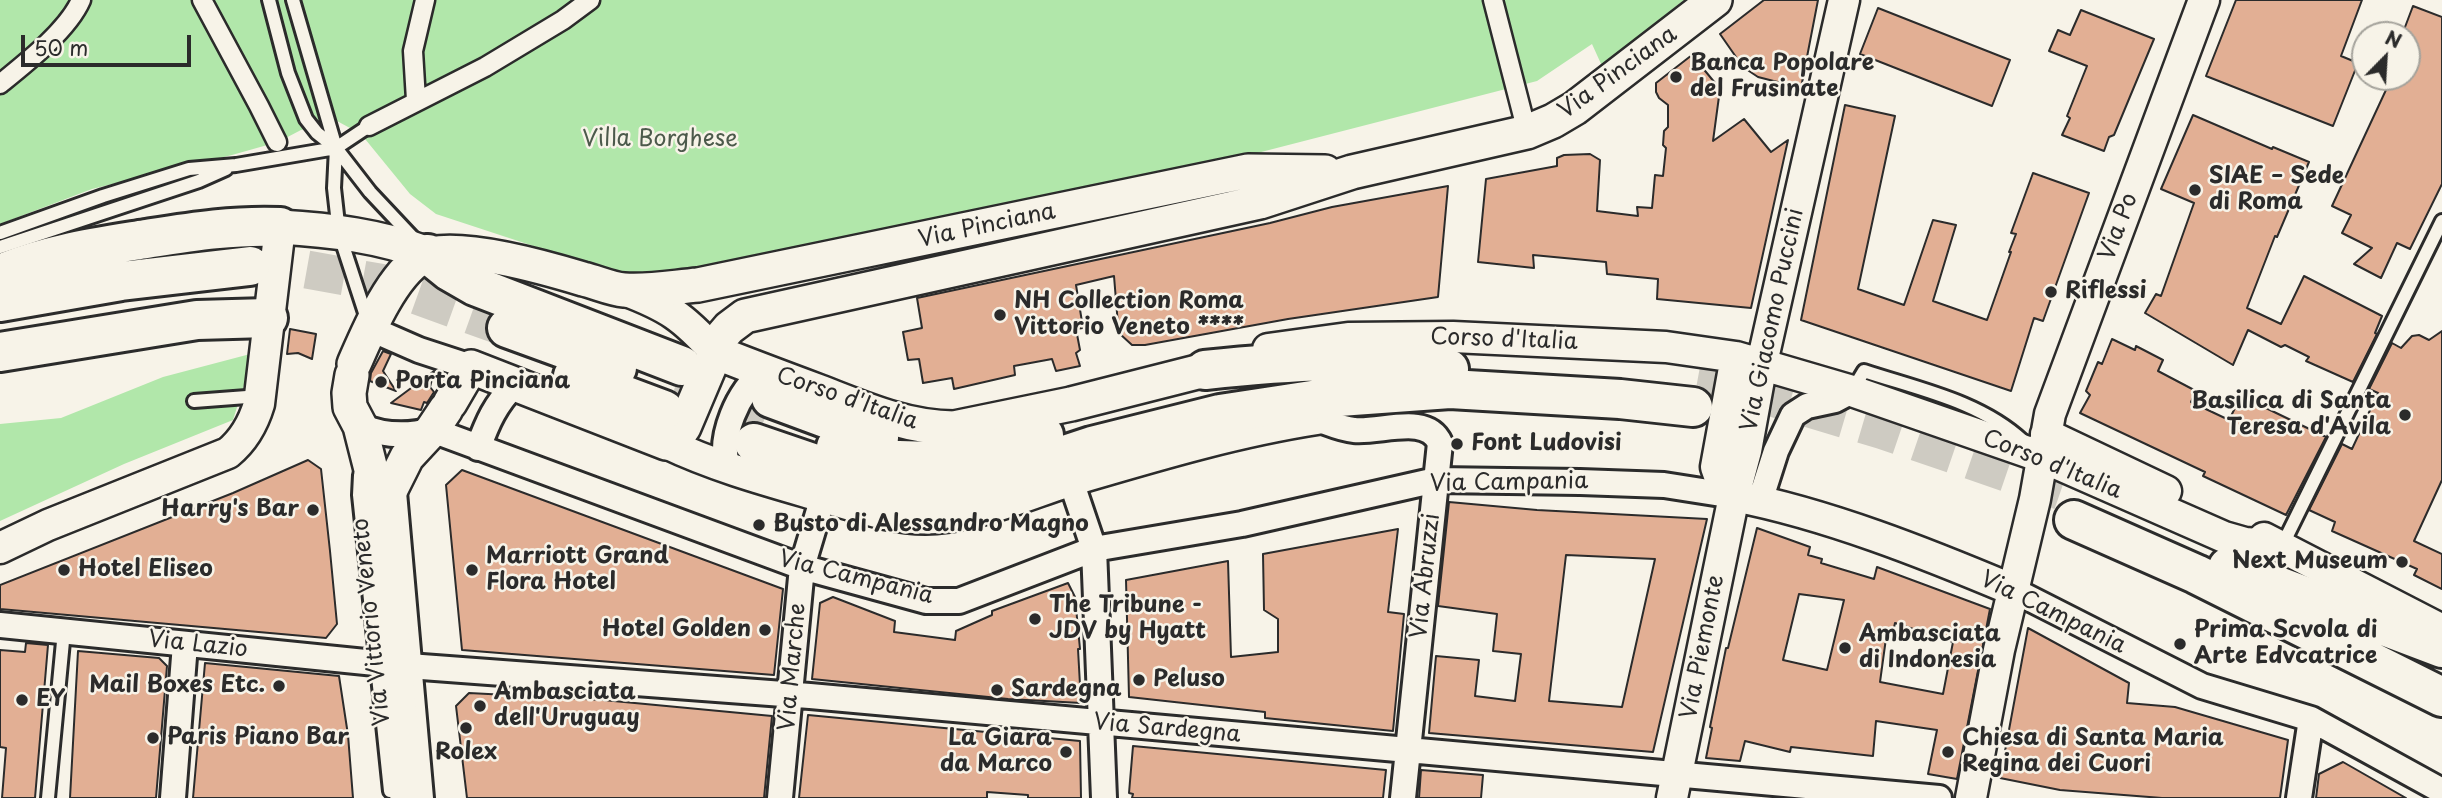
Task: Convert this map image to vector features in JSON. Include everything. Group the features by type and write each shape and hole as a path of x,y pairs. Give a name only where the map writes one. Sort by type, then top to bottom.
{"main road":[{"name":"Via Pinciana","path":"680,392 729,328 753,314 1260,202 1352,172 1527,132 1575,108 1715,0"},
{"name":"Via Pinciana","path":"623,290 698,285 1248,171 1352,172"},
{"path":"0,274 28,264 101,246 233,227 279,227 385,240 428,254 449,271 680,392"},
{"name":"Corso d'Italia","path":"428,254 464,252 548,269 623,290"},
{"path":"363,436 350,407 353,369 370,329 397,282 415,261 428,254"},
{"path":"0,302 121,281 256,292"},
{"path":"0,329 137,306 256,292"},
{"path":"0,352 197,320 256,292"},
{"path":"381,509 407,457 492,348"},
{"name":"Corso d'Italia","path":"492,348 680,392 756,421 859,480 888,487 916,489 974,485 1092,446 1220,414 1325,398 1450,389 1620,399 1695,395 1603,374 1449,369 1322,377 1242,389 1070,428 996,450 960,457 756,421"},
{"name":"Corso d'Italia","path":"492,348 515,384 680,392"},
{"path":"1205,370 1321,360 1400,362 1449,369"},
{"name":"Corso d'Italia","path":"756,421 889,417 923,426 954,428 1071,404 1205,370"},
{"path":"1317,419 1538,394"},
{"path":"1128,438 1254,429"},
{"name":"Via Vittorio Veneto","path":"363,436 381,509 407,798"},
{"name":"Corso d'Italia","path":"2076,508 2136,522 2217,563 2425,677 2196,575 2076,508"},
{"path":"2217,563 2442,648"},
{"path":"2425,677 2442,699"}],"street":[{"path":"0,84 39,51 77,9 81,0"},
{"path":"202,0 277,142"},
{"path":"416,100 413,51 425,0"},
{"path":"369,126 485,67 563,20 590,0"},
{"path":"1493,0 1527,132"},
{"name":"Via Giacomo Puccini","path":"1747,499 1749,360 1844,0"},
{"name":"Via Po","path":"1971,798 1999,650 2035,499 2050,414 2204,0"},
{"path":"0,548 48,525 228,453 249,430 261,396 256,292 279,227"},
{"name":"Corso d'Italia","path":"623,290 669,309 683,320 680,392 697,458 756,421 823,497 884,513 938,518 969,513 1254,429 1317,419"},
{"name":"Corso d'Italia","path":"370,329 419,350 492,348"},
{"name":"Corso d'Italia","path":"1205,370 1271,348 1382,337 1453,337 1666,348 1749,360 2044,446 2282,547 2442,630"},
{"path":"478,448 490,415 515,384"},
{"path":"1747,499 1776,451 1793,415 1807,407 1835,400 1852,391"},
{"path":"363,436 412,435 442,414"},
{"name":"Via Campania","path":"442,414 478,448 802,568 926,601 959,601 1094,549 1242,524 1436,480 1664,485 1747,499 1873,536 2013,590 2202,686 2311,719 2442,791"},
{"name":"Via Abruzzi","path":"1317,419 1350,430 1418,426 1434,433 1440,443 1402,798"},
{"path":"1071,481 1094,549 1104,798"},
{"name":"Via Marche","path":"780,798 802,568 823,497"},
{"name":"Via Piemonte","path":"1675,786 1747,499"},
{"name":"Via Lazio","path":"0,625 396,665"},
{"path":"173,798 185,644"},
{"name":"Via Sardegna","path":"396,665 791,695 1408,750 1675,786 1939,798"},
{"path":"2299,798 2311,719"}],"lane":[{"path":"269,0 303,112 317,133 337,148 370,192 428,254"},
{"path":"292,0 337,148 334,188 339,233 370,329"},
{"path":"0,233 189,169 337,148 369,126"},
{"path":"0,247 199,181 236,164"},
{"path":"2282,547 2442,221"},
{"path":"194,401 261,396"},
{"name":"Via Vittorio Veneto","path":"363,436 359,495 427,798"},
{"name":"Via Vittorio Veneto","path":"391,798 399,473"},
{"path":"48,798 64,631"}],"green space":[{"name":"Villa Borghese","path":"0,0 1684,0 1602,66 1592,44 1537,81 900,245 649,284 436,214 410,194 361,134 337,121 301,130 278,142 232,155 92,189 0,224"},
{"path":"254,353 233,420 124,464 0,521 0,424 61,418 163,377"}],"building":[{"path":"1764,0 1818,0 1801,88 1758,77 1743,67 1720,34"},
{"path":"2236,0 2362,0 2354,21 2351,21 2351,29 2341,56 2351,60 2351,81 2333,126 2206,76"},
{"path":"2413,6 2442,17 2442,184 2410,249 2397,243 2381,278 2354,264 2372,248 2342,233 2351,215 2332,206 2385,91 2421,91 2421,21 2407,21"},
{"path":"1878,8 2010,60 1992,106 1860,54"},
{"path":"2081,10 2154,39 2114,135 2109,137 2104,151 2062,135 2087,66 2049,51 2058,30 2070,35"},
{"path":"1692,55 1720,89 1713,141 1744,119 1771,152 1788,140 1751,308 1657,299 1658,279 1607,274 1606,262 1533,255 1534,268 1478,262 1486,179 1557,166 1557,158 1564,155 1590,154 1600,160 1597,211 1638,216 1637,207 1652,208 1655,175 1663,176 1666,148 1663,145 1664,131 1668,127 1668,105 1659,98 1656,83"},
{"path":"1845,105 1895,116 1858,289 1904,305 1933,220 1956,225 1933,301 1987,320 2016,234 2011,233 2033,173 2089,193 2043,321 2034,318 2011,391 1801,320"},
{"path":"2193,115 2309,162 2277,237 2275,236 2247,308 2281,324 2304,276 2382,316 2375,333 2377,334 2353,382 2306,361 2309,357 2285,345 2281,347 2248,330 2233,365 2145,313 2156,294 2161,296 2194,203 2161,189"},
{"path":"1448,186 1438,297 1132,345 1120,334 1114,276 1076,285 1083,328 1076,329 1080,350 1076,353 1080,366 1056,371 1052,359 1014,366 1015,375 954,389 952,378 923,383 919,359 908,360 903,332 922,328 917,298 1270,223 1332,207"},
{"path":"290,329 316,334 312,359 298,353 287,354"},
{"name":"Basilica di Santa Teresa d'Avila","path":"2442,331 2442,480 2414,541 2442,554 2442,589 2414,575 2417,569 2332,531 2335,522 2309,510 2342,444 2352,449 2378,393 2369,389 2392,343 2401,348 2412,336 2419,335 2429,340"},
{"path":"2112,339 2135,350 2136,346 2163,360 2158,371 2196,391 2191,402 2229,420 2241,396 2326,437 2286,515 2203,476 2205,472 2080,413 2090,395 2086,391 2098,362 2102,364"},
{"path":"383,351 391,354 383,371 396,391 370,381 371,373"},
{"path":"434,371 430,387 434,392 427,403 424,402 421,410 391,403"},
{"path":"308,460 321,469 330,551 337,624 326,638 0,609 0,585 233,493"},
{"path":"462,470 783,589 774,675 462,650 446,485"},
{"path":"1449,502 1537,510 1707,519 1653,752 1429,733 1436,656 1479,660 1475,696 1515,701 1521,654 1493,651 1497,614 1438,606","holes":["1566,555 1655,559 1622,707 1549,701"]},
{"path":"1757,528 1810,547 1808,555 1822,559 1821,563 1874,579 1877,567 1990,609 1957,779 1928,774 1937,730 1876,721 1873,756 1791,747 1790,752 1745,741 1740,761 1706,758 1712,728 1710,727","holes":["1799,594 1844,600 1827,670 1783,660","1895,623 1953,642 1943,694 1880,682 1887,631 1893,632"]},
{"path":"1398,529 1388,612 1404,614 1393,731 1265,718 1265,712 1129,697 1126,580 1228,561 1231,657 1278,652 1278,619 1264,610 1263,554"},
{"path":"1068,583 1075,597 1081,703 1008,699 812,679 820,603 833,597 895,621 894,632 955,640 956,631 992,615 992,611"},
{"path":"2028,628 2129,683 2127,703 2175,707 2288,740 2280,798 2162,798 2060,790 2000,778"},
{"name":"EY","path":"26,643 48,645 35,798 2,798 6,748 0,747 0,650 25,652"},
{"path":"78,651 159,658 167,666 156,798 70,798"},
{"path":"205,663 339,676 348,735 353,798 193,798"},
{"path":"469,693 603,700 772,716 764,798 467,798 456,706"},
{"path":"808,715 1080,741 1081,798 1028,798 1028,795 987,792 987,798 799,798"},
{"path":"1133,746 1386,770 1383,798 1132,798 1133,794 1129,793"},
{"path":"2343,762 2406,798 2316,798 2319,774"},
{"path":"1421,770 1483,775 1481,798 1419,798"}],"tunnel":[{"path":"250,266 298,268 382,283 507,328"},
{"path":"1697,383 1767,396 1882,430 2078,497"},
{"path":"674,390 764,423"}],"place":[{"name":"Banca Popolare del Frusinate","path":"1676,77"},
{"name":"SIAE – Sede di Roma","path":"2195,190"},
{"name":"Riflessi","path":"2051,292"},
{"name":"NH Collection Roma Vittorio Veneto ****","path":"1000,315"},
{"name":"Porta Pinciana","path":"381,382"},
{"name":"Basilica di Santa Teresa d'Avila","path":"2405,415"},
{"name":"Font Ludovisi","path":"1457,444"},
{"name":"Harry's Bar","path":"313,510"},
{"name":"Busto di Alessandro Magno","path":"759,525"},
{"name":"Next Museum","path":"2402,562"},
{"name":"Hotel Eliseo","path":"64,570"},
{"name":"Marriott Grand Flora Hotel","path":"472,570"},
{"name":"The Tribune - JDV by Hyatt","path":"1035,619"},
{"name":"Hotel Golden","path":"765,630"},
{"name":"Prima Scvola di Arte Edvcatrice","path":"2180,644"},
{"name":"Ambasciata di Indonesia","path":"1845,648"},
{"name":"Peluso","path":"1139,680"},
{"name":"Mail Boxes Etc.","path":"279,686"},
{"name":"Sardegna","path":"997,690"},
{"name":"EY","path":"22,700"},
{"name":"Ambasciata dell'Uruguay","path":"480,706"},
{"name":"Rolex","path":"466,728"},
{"name":"Paris Piano Bar","path":"153,738"},
{"name":"La Giara da Marco","path":"1066,752"},
{"name":"Chiesa di Santa Maria Regina dei Cuori","path":"1948,752"}]}
